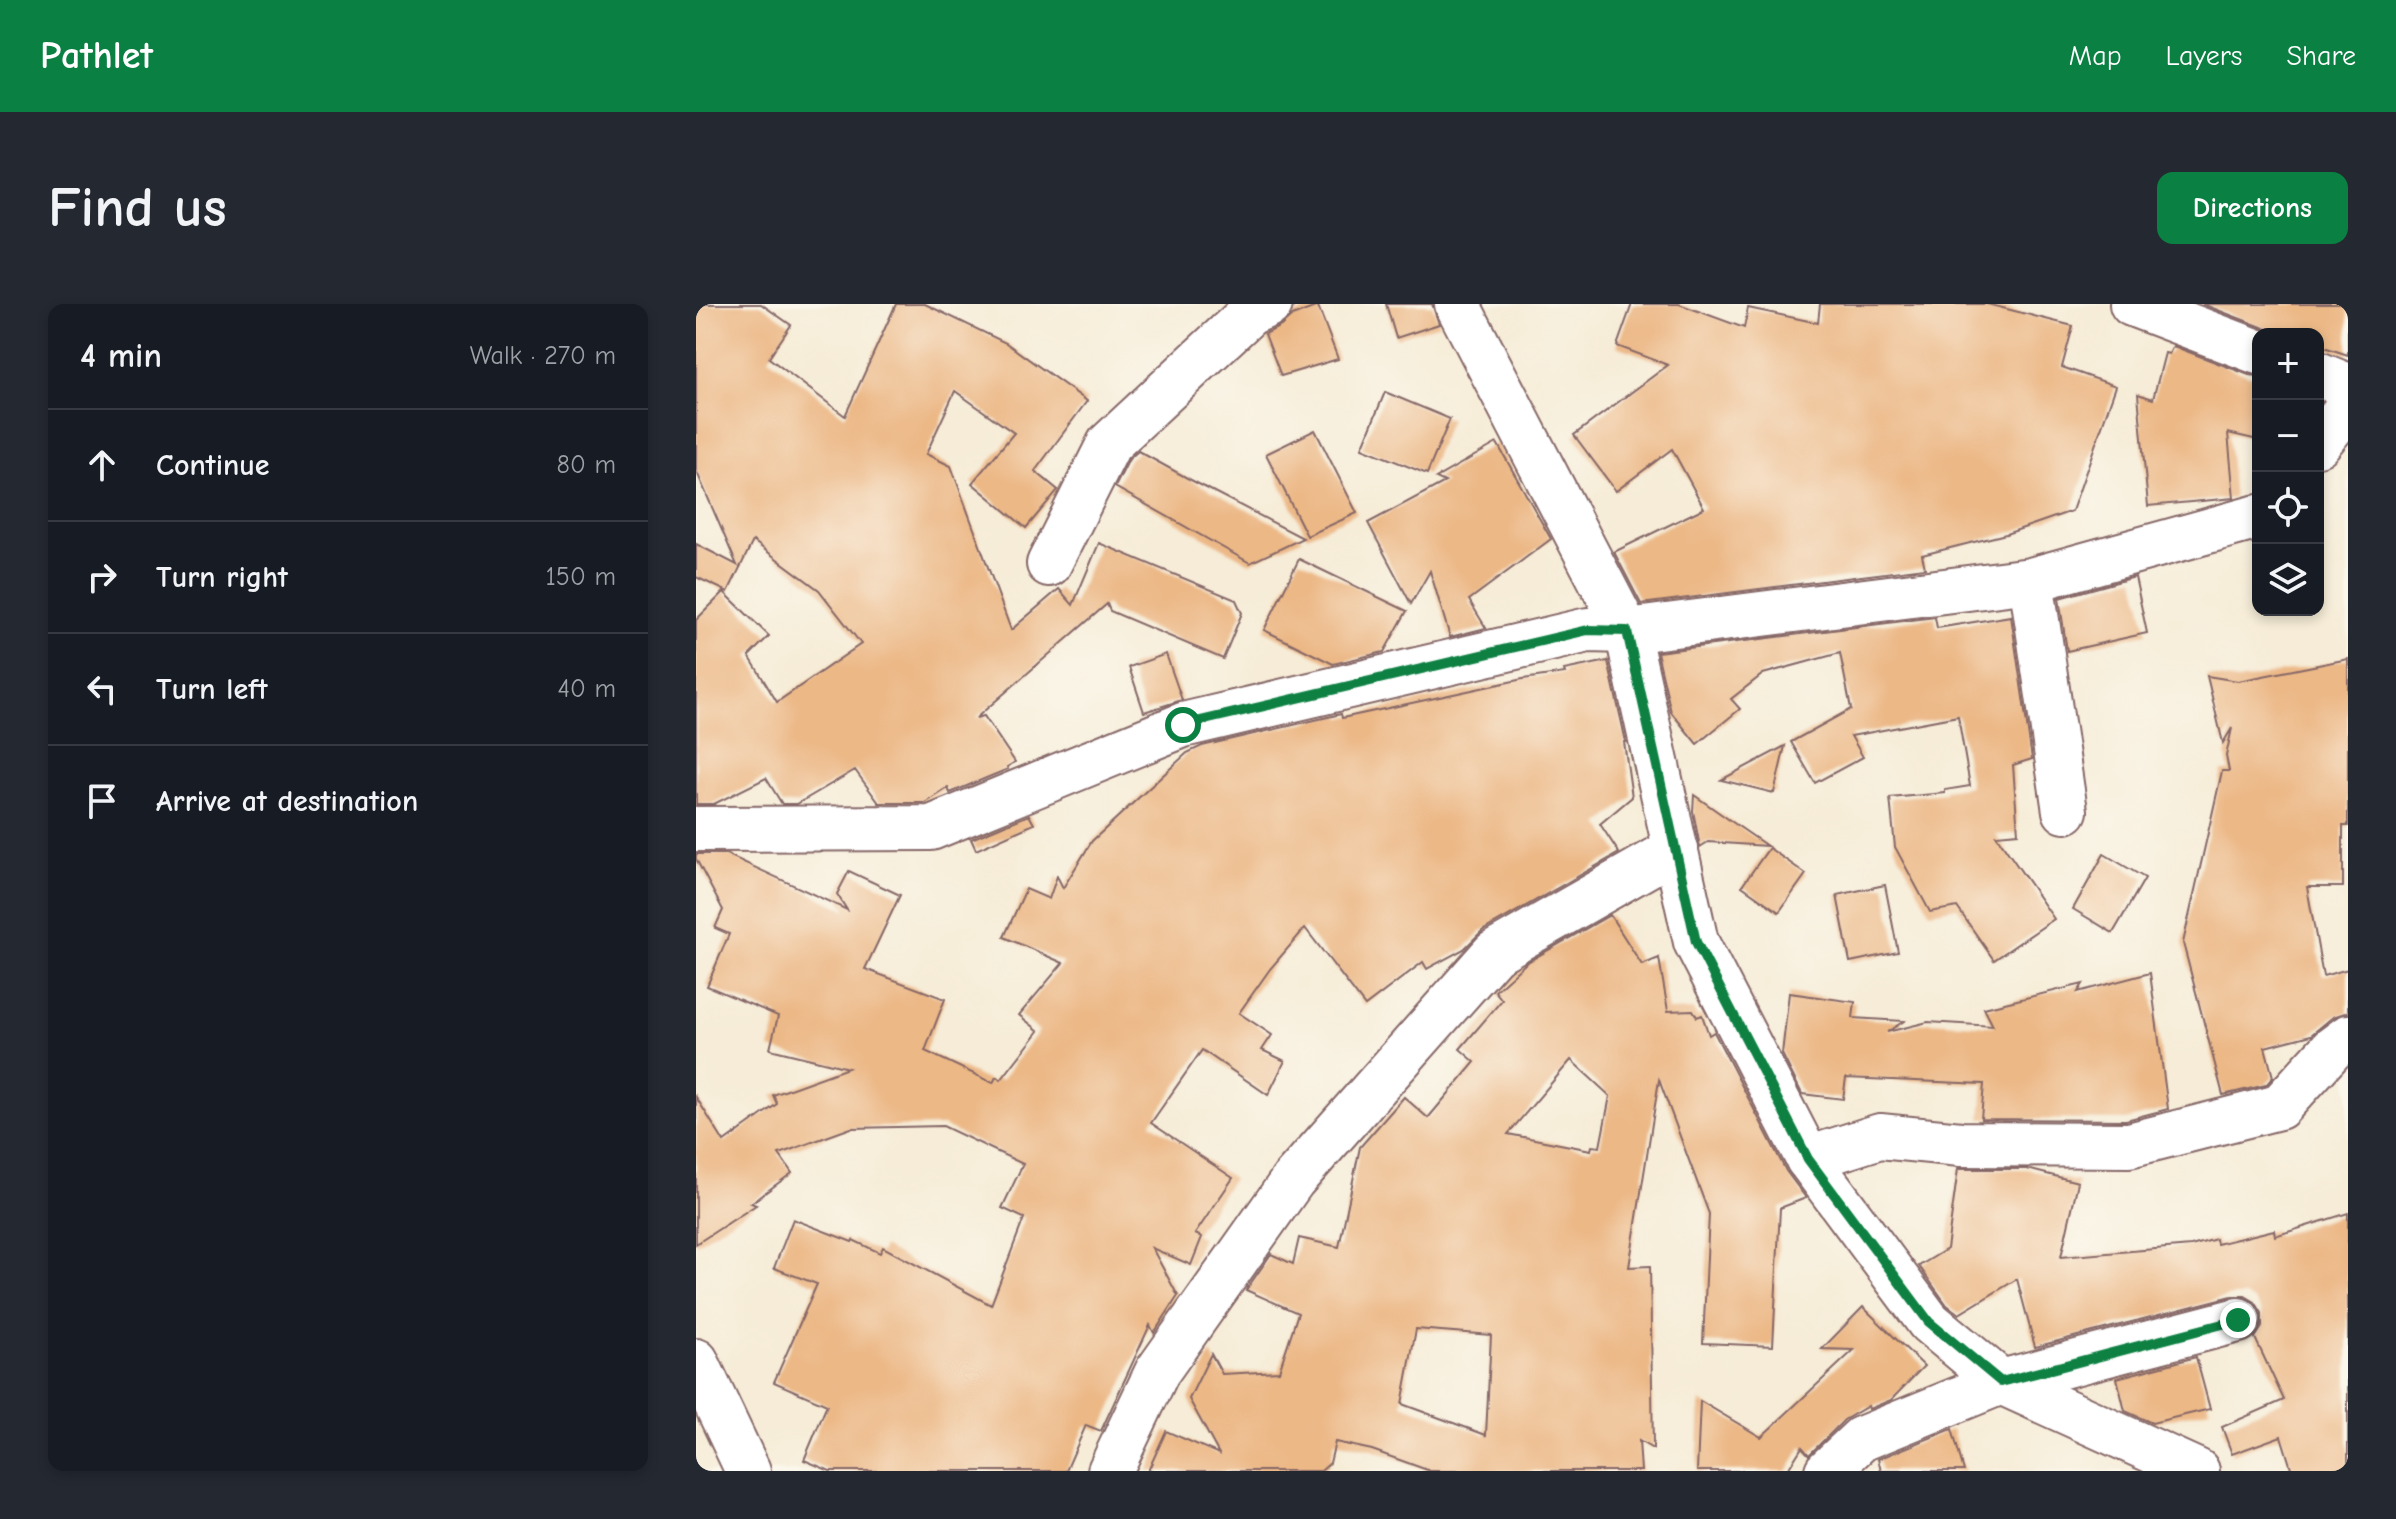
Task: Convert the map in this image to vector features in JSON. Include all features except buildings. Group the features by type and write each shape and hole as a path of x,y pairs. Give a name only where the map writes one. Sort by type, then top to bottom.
{"street":[{"path":"1049,564 1109,444 1250,313 1270,304"},
{"path":"1457,304 1627,631 1696,942 1808,1159 1929,1322 2001,1382 2197,1471"},
{"path":"2132,304 2252,350"},
{"path":"2324,376 2348,386"},
{"path":"2324,437 2348,407"},
{"path":"696,829 931,828 1183,725 1588,630 1627,631 2031,580 2252,519"},
{"path":"2031,580 2065,811"},
{"path":"1110,1471 1157,1372 1293,1180 1494,953 1676,849"},
{"path":"1808,1159 1880,1136 1961,1144 2129,1145 2279,1107 2332,1049 2348,1037"},
{"path":"1827,1471 1861,1439 2001,1382 2238,1320"},
{"path":"696,1361 748,1471"}],"route":[{"path":"1183,725 1588,630 1627,631 1696,942 1808,1159 1929,1322 2001,1382 2238,1320"}]}
